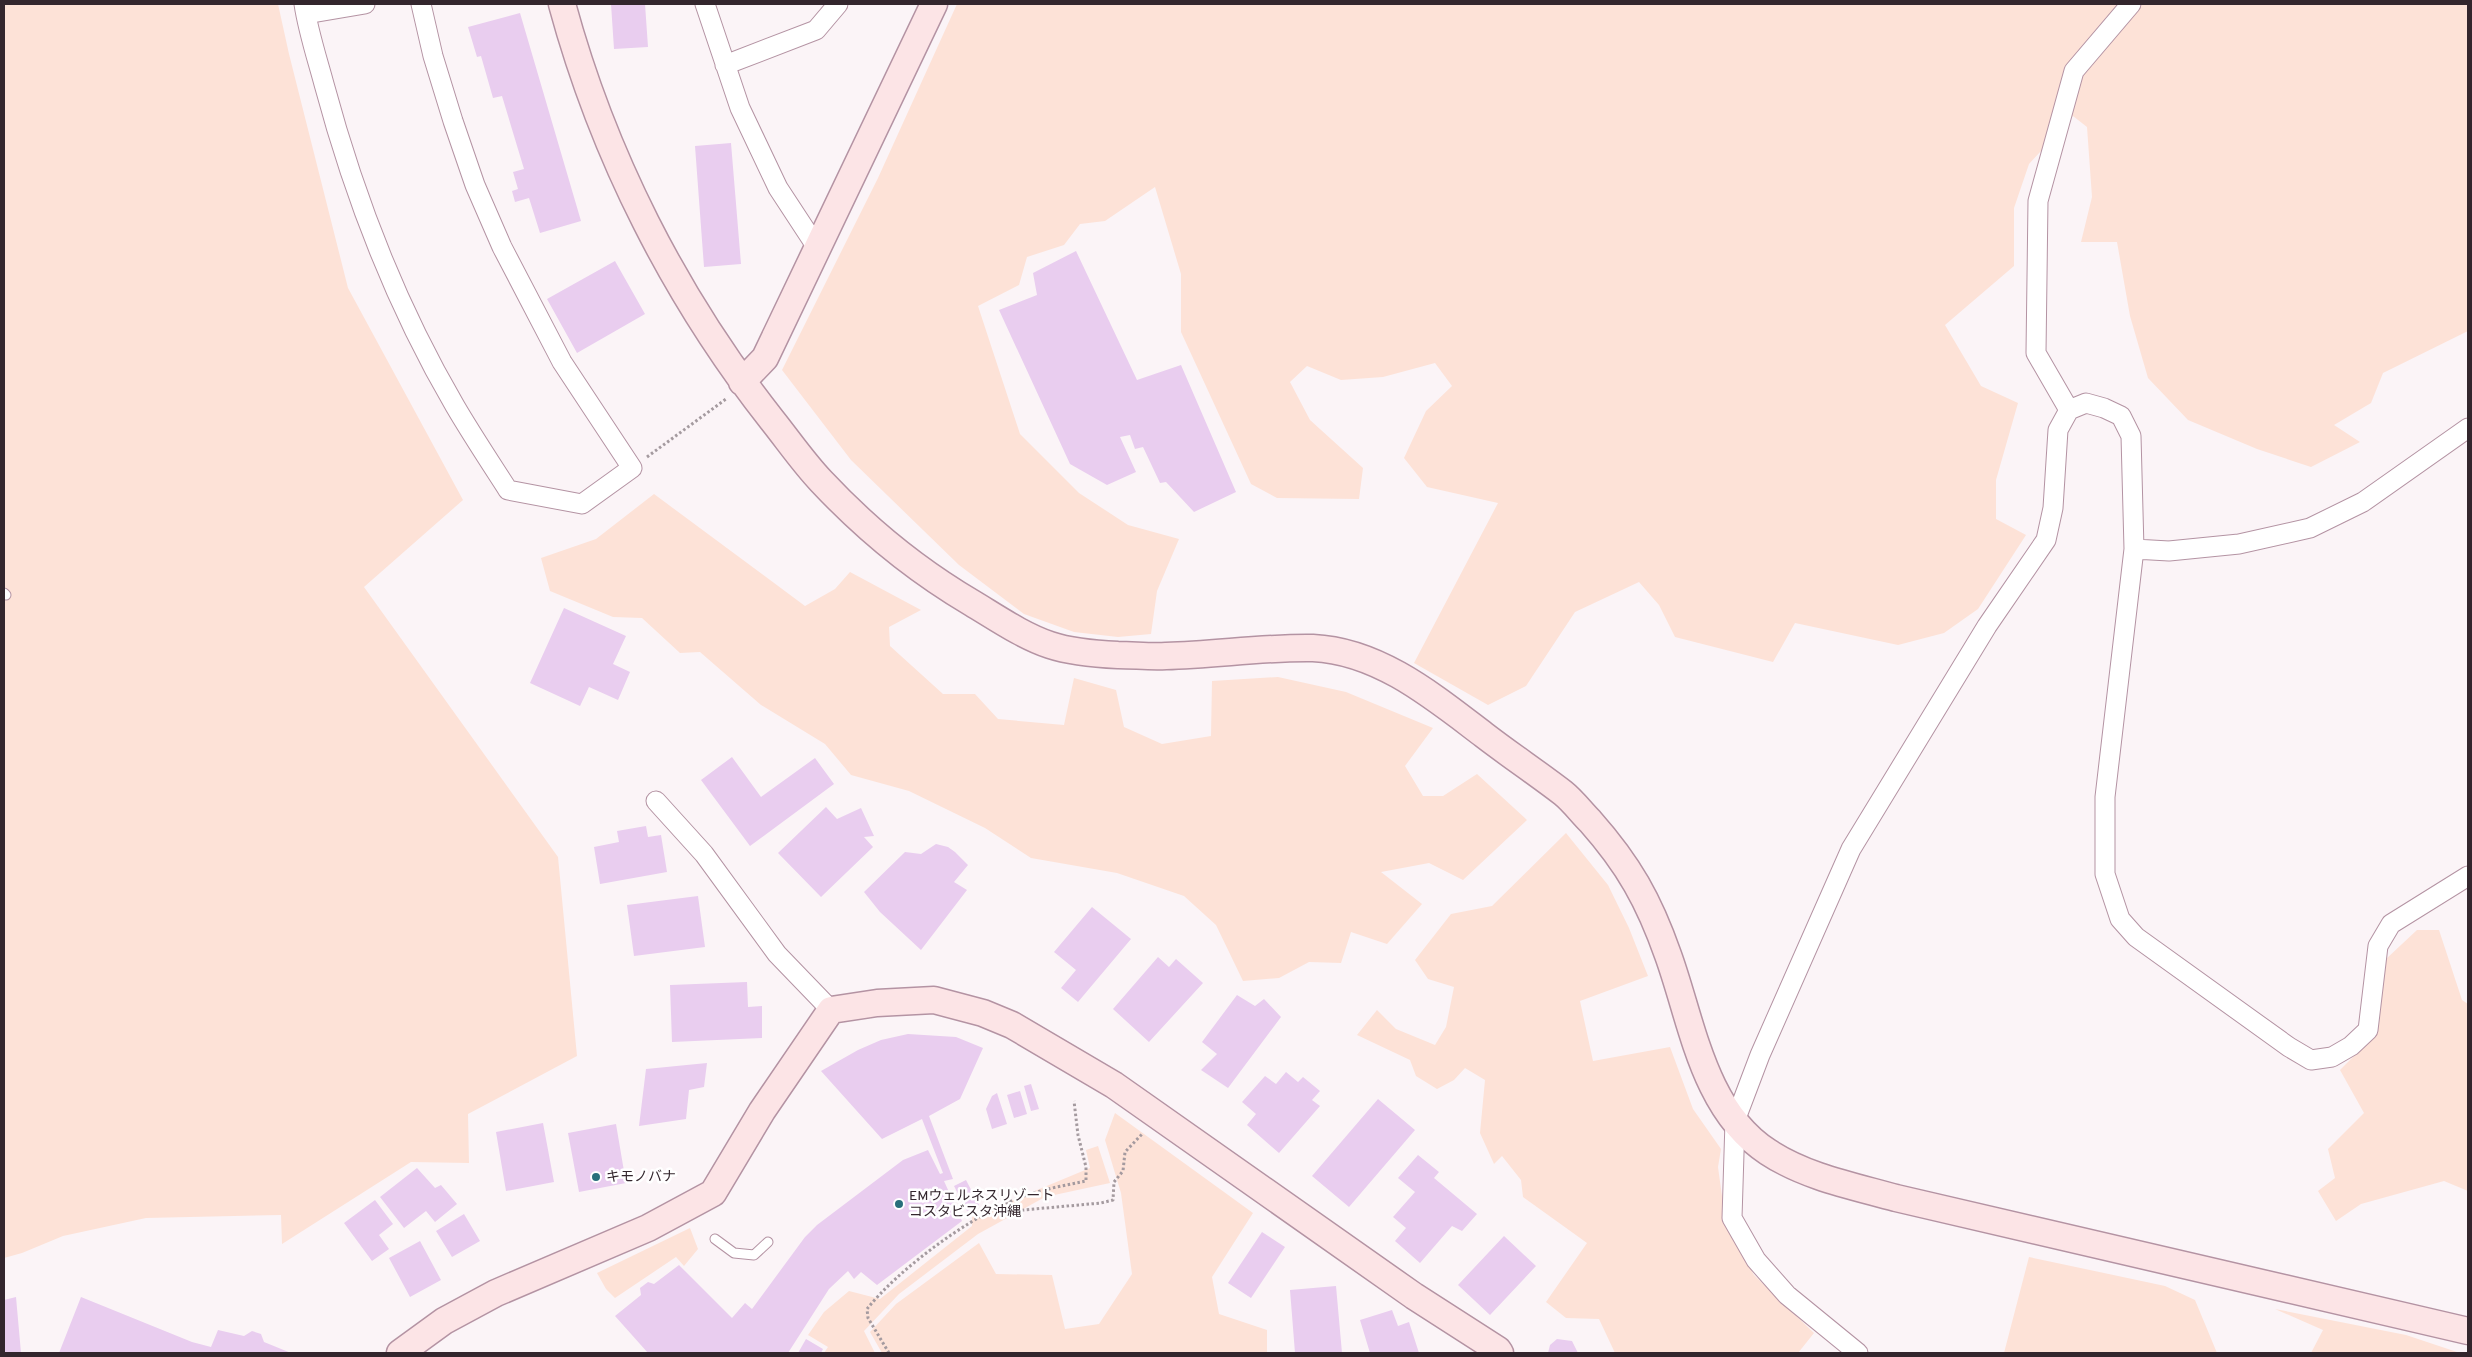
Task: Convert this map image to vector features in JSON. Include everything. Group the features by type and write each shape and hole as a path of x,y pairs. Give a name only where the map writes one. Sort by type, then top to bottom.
{"street":[{"path":"365,4 305,9 353,182 378,248 414,328 455,405 508,490 582,504 632,468 562,362 502,246 475,185 453,121 433,56 421,4"},
{"path":"562,4 572,40 599,118 638,209 677,282 742,382 819,480 901,556 962,597 1018,630 1050,645 1095,654 1163,657 1316,648 1350,654 1395,672 1443,702 1569,798 1619,854 1650,908 1670,960 1687,1017 1713,1086 1735,1120 1766,1152 1823,1178 1896,1198 2468,1331"},
{"path":"705,4 740,108 778,188 818,250"},
{"path":"725,65 816,30 838,4"},
{"path":"742,382 765,358 934,4"},
{"path":"2069,410 2036,353 2038,201 2074,71 2131,4"},
{"path":"1858,1353 1787,1295 1756,1260 1732,1218 1735,1120 1760,1055 1851,849 1987,626 2046,540 2053,508 2058,430 2069,410 2086,403 2104,408 2121,416 2131,436 2134,549 2105,797 2105,874 2120,919 2136,937 2311,1060 2332,1057 2351,1046 2368,1030 2378,946 2391,924 2468,876"},
{"path":"2134,549 2169,552 2239,544 2310,528 2363,502 2468,428"},
{"path":"656,802 704,854 777,954 831,1010"},
{"path":"400,1353 444,1321 496,1293 648,1228 713,1194 762,1111 831,1010 877,1003 934,1000 983,1013 1012,1025 1114,1085 1414,1296 1500,1353"}],"lane":[{"path":"715,1239 734,1253 754,1255 768,1242"}],"path":[{"path":"632,468 727,399 742,382"},
{"path":"889,1353 868,1318 867,1309 879,1294 916,1262 957,1232 1010,1201 1086,1181 1074,1101"},
{"path":"1010,1201 1012,1211 1100,1203 1113,1200 1114,1182 1123,1171 1125,1152 1145,1132"}],"shaded area":[{"path":"4,4 278,4 348,288 463,500 364,587 558,857 577,1056 468,1114 469,1163 411,1162 282,1244 281,1215 146,1218 63,1236 22,1253 4,1258"},
{"path":"957,4 2468,4 2468,331 2383,373 2371,403 2334,425 2360,442 2311,467 2257,449 2188,420 2148,378 2130,316 2117,242 2081,242 2092,197 2087,127 2073,116 2029,164 2014,208 2014,266 1945,325 1981,386 2018,403 1996,480 1996,519 2026,535 1978,609 1944,633 1898,645 1795,623 1773,662 1675,637 1659,605 1639,582 1575,612 1526,686 1488,705 1414,663 1498,503 1427,487 1404,458 1426,411 1452,386 1435,363 1383,377 1341,380 1307,366 1290,382 1310,420 1363,468 1359,499 1277,498 1251,484 1181,332 1181,274 1155,187 1105,221 1080,224 1064,245 1027,257 1019,285 978,306 1020,434 1079,493 1128,525 1179,539 1157,591 1151,634 1118,637 1074,632 1024,614 959,565 851,460 782,370 878,178"},
{"path":"654,494 805,606 835,589 850,572 921,610 889,627 890,646 943,694 975,694 998,719 1064,725 1074,678 1116,690 1124,727 1162,744 1211,736 1212,681 1278,677 1346,692 1433,728 1405,766 1423,796 1443,796 1477,774 1527,820 1463,880 1429,863 1381,872 1422,904 1387,944 1351,932 1341,963 1309,962 1279,978 1243,981 1216,925 1184,896 1117,873 1031,858 985,828 909,791 851,775 825,744 761,705 700,652 680,653 642,618 613,617 550,591 541,558 596,539"},
{"path":"1566,833 1608,885 1629,928 1648,976 1580,1001 1593,1061 1670,1047 1693,1109 1721,1149 1718,1167 1726,1225 1754,1275 1814,1333 1798,1353 1615,1353 1599,1319 1566,1318 1546,1302 1587,1243 1523,1197 1521,1180 1502,1156 1494,1164 1480,1133 1485,1080 1465,1068 1454,1080 1437,1089 1416,1076 1410,1060 1357,1035 1377,1010 1396,1029 1435,1045 1446,1027 1454,987 1428,979 1415,960 1451,914 1492,906"},
{"path":"2417,930 2439,930 2462,1000 2468,1004 2468,1191 2444,1181 2361,1204 2336,1221 2318,1191 2335,1178 2328,1149 2364,1113 2340,1070 2372,1038 2386,959"},
{"path":"1115,1113 1253,1213 1212,1277 1219,1314 1267,1330 1267,1353 882,1353 870,1332 896,1304 979,1243 996,1274 1052,1275 1065,1329 1099,1324 1132,1274 1121,1193 1105,1140"},
{"path":"1098,1146 1110,1183 1045,1197 978,1234 899,1294 864,1331 875,1353 824,1353 828,1347 808,1335 824,1312 849,1291 880,1299 972,1226 972,1217 1090,1168 1086,1150"},
{"path":"690,1228 698,1249 684,1266 676,1257 615,1298 606,1289 597,1273"},
{"path":"2029,1257 2165,1286 2195,1300 2217,1353 2004,1353"},
{"path":"2275,1309 2406,1335 2460,1353 2311,1353 2323,1330"}],"building":[{"path":"611,4 645,4 648,47 614,49"},
{"path":"520,13 581,221 540,233 529,198 515,202 512,191 518,189 513,172 524,169 502,96 493,98 481,56 477,57 468,27"},
{"path":"731,143 741,264 704,267 695,146"},
{"path":"1076,251 1137,380 1181,365 1236,492 1194,512 1166,482 1160,483 1143,447 1135,449 1130,435 1120,437 1136,472 1107,485 1070,464 999,310 1037,295 1033,273"},
{"path":"615,261 645,314 577,353 547,299"},
{"path":"564,608 626,636 613,664 630,672 618,700 589,687 580,706 530,683"},
{"path":"732,757 761,797 815,758 834,784 750,846 701,780"},
{"path":"826,807 837,819 861,808 874,836 864,837 873,847 821,897 778,853"},
{"path":"646,826 648,837 661,835 667,872 600,884 594,847 619,842 617,831"},
{"path":"936,844 948,847 968,865 954,882 967,890 921,950 880,912 864,892 905,852 921,854"},
{"path":"698,896 705,947 634,956 627,905"},
{"path":"1092,907 1131,939 1078,1002 1061,988 1076,970 1054,952"},
{"path":"1158,957 1169,967 1176,959 1203,983 1149,1042 1113,1009"},
{"path":"747,982 748,1007 762,1006 762,1038 672,1042 670,985"},
{"path":"1237,995 1255,1006 1264,999 1281,1017 1228,1088 1201,1070 1217,1054 1202,1042"},
{"name":"EMウェルネスリゾート コスタビスタ沖縄","path":"908,1034 956,1037 983,1048 960,1099 929,1116 953,1179 944,1181 962,1221 877,1285 861,1272 854,1279 848,1271 829,1289 788,1353 648,1353 615,1316 641,1295 640,1288 648,1282 654,1284 679,1265 732,1318 745,1303 752,1309 805,1237 817,1225 903,1160 928,1150 940,1174 943,1173 922,1119 882,1139 821,1071 858,1050 881,1040"},
{"path":"707,1063 704,1087 689,1090 686,1119 639,1126 646,1069"},
{"path":"1286,1072 1298,1082 1303,1077 1320,1091 1312,1100 1320,1106 1279,1153 1247,1125 1256,1114 1242,1102 1265,1076 1276,1084"},
{"path":"1031,1084 1039,1109 1031,1111 1024,1086"},
{"path":"1020,1091 1027,1114 1014,1118 1007,1095"},
{"path":"997,1093 1007,1124 992,1129 986,1109 992,1096"},
{"path":"1378,1099 1415,1130 1349,1207 1312,1176"},
{"path":"543,1123 554,1182 506,1191 496,1132"},
{"path":"616,1124 626,1183 579,1192 568,1133"},
{"path":"1418,1155 1439,1172 1434,1178 1477,1214 1462,1231 1452,1226 1420,1263 1395,1241 1406,1228 1393,1217 1415,1192 1398,1178"},
{"path":"417,1168 435,1188 441,1185 457,1204 435,1222 426,1211 404,1228 380,1197"},
{"path":"966,1180 979,1205 967,1211 954,1186"},
{"path":"375,1200 393,1224 379,1235 389,1249 372,1261 344,1223"},
{"path":"464,1214 480,1241 452,1257 436,1231"},
{"path":"1262,1232 1285,1247 1251,1298 1228,1283"},
{"path":"1504,1236 1536,1266 1490,1315 1458,1285"},
{"path":"420,1241 441,1280 410,1297 389,1258"},
{"path":"1336,1286 1342,1353 1295,1353 1290,1290"},
{"path":"16,1297 21,1353 4,1353 4,1300"},
{"path":"81,1297 192,1342 211,1347 218,1330 244,1336 252,1331 261,1334 264,1342 291,1353 59,1353"},
{"path":"1392,1310 1398,1326 1409,1322 1419,1353 1370,1353 1360,1320"},
{"path":"806,1339 823,1349 821,1353 798,1353"},
{"path":"1557,1339 1572,1341 1578,1353 1548,1353 1550,1345"}],"place":[{"name":"キモノバナ","path":"596,1177"},
{"name":"EMウェルネスリゾート コスタビスタ沖縄","path":"899,1204"}]}
